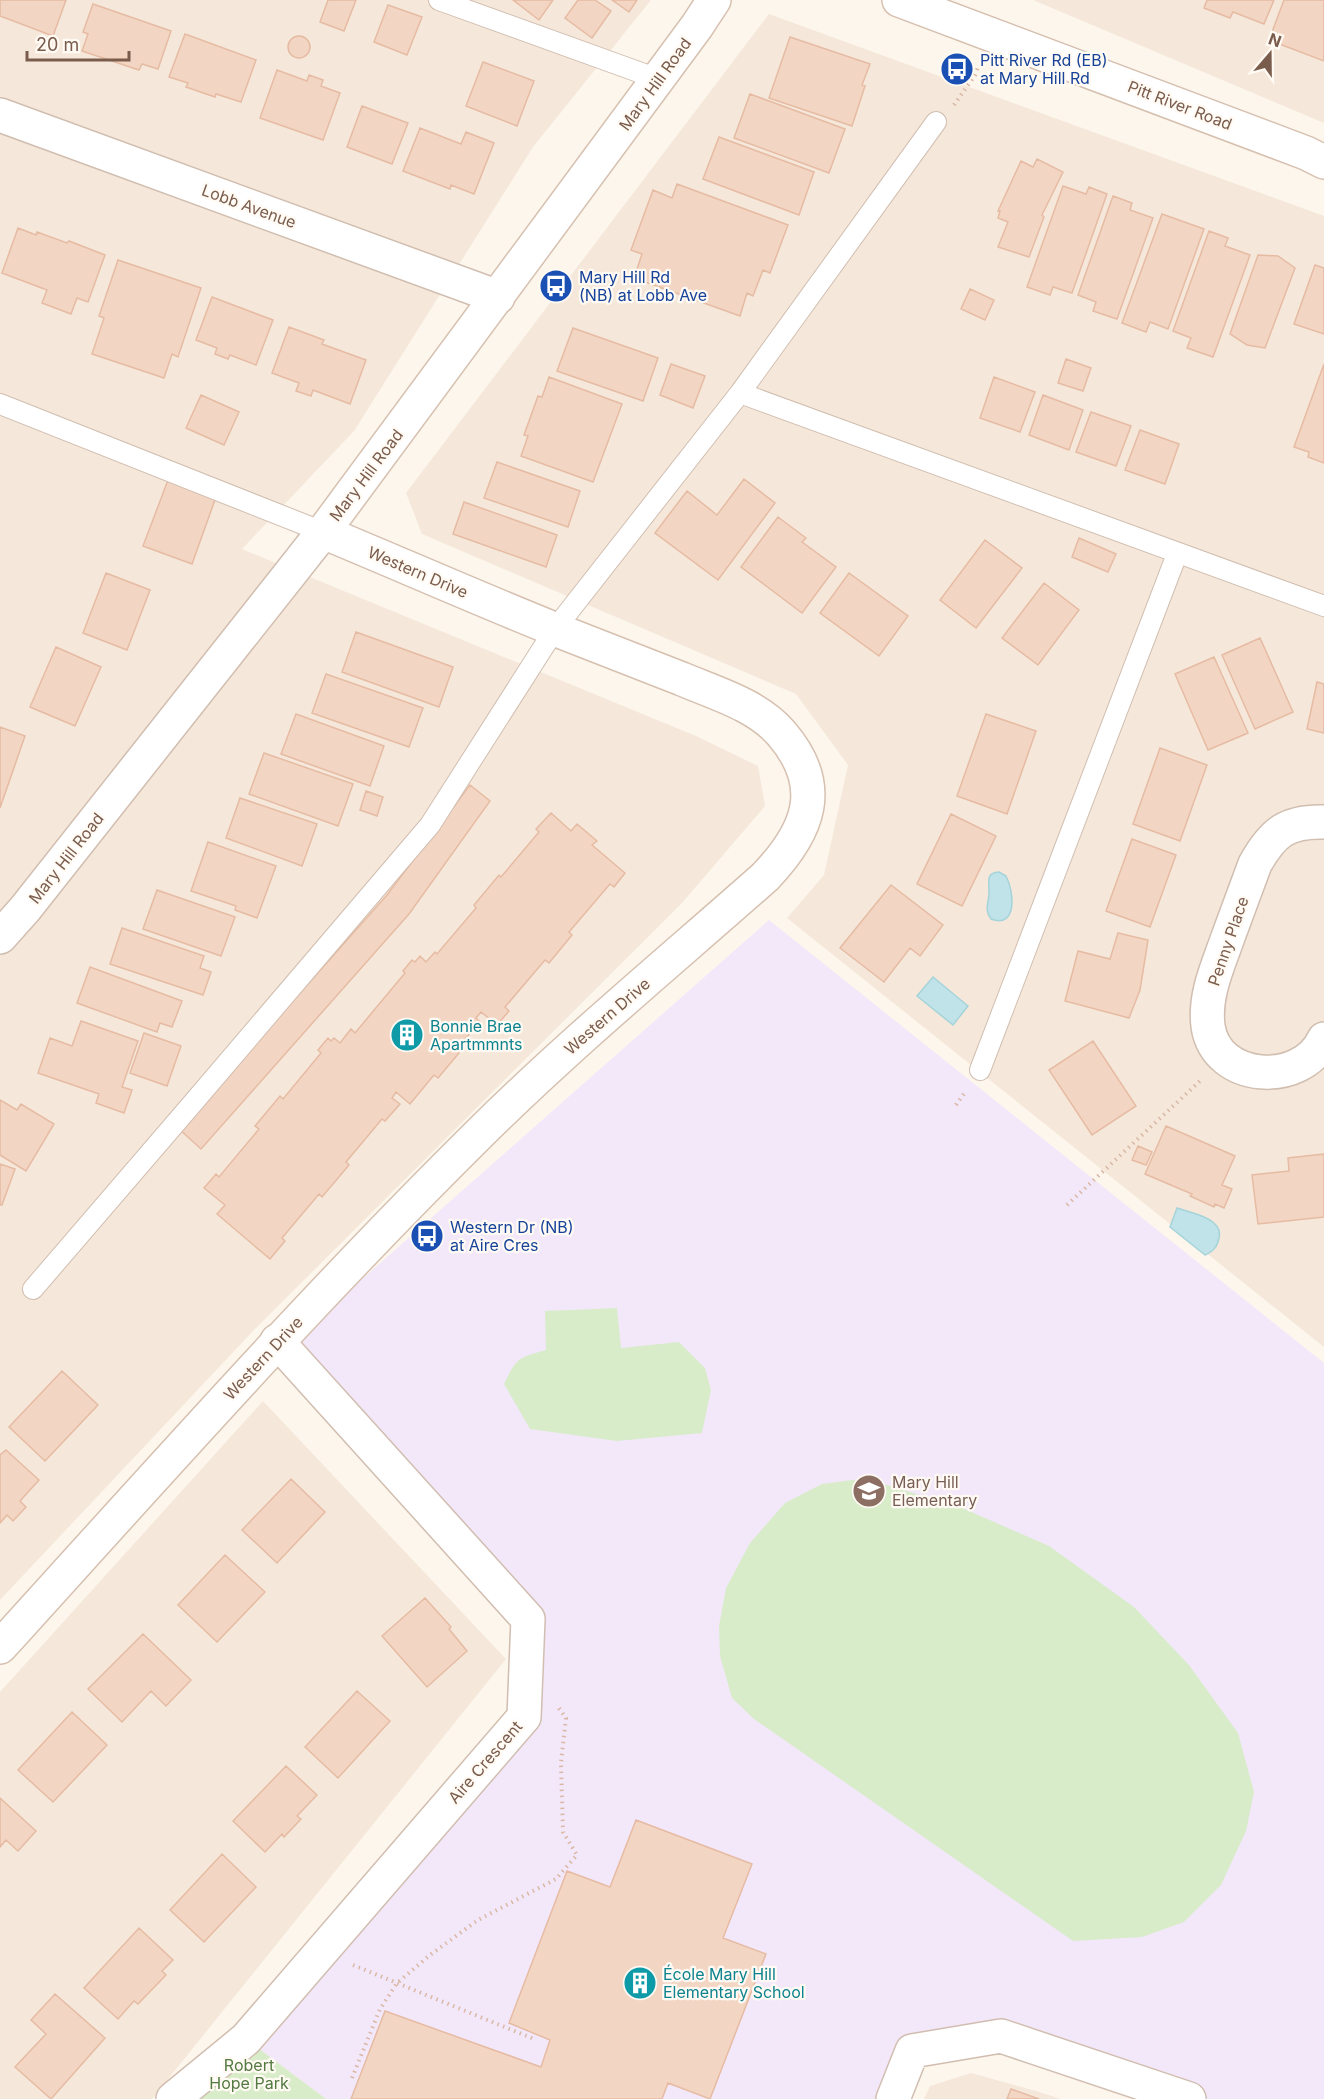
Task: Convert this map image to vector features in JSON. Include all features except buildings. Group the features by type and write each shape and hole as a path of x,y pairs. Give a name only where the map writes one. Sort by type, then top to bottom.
{"street":[{"name":"Mary Hill Road","path":"0,937 25,909 323,532 498,297 714,0"},
{"name":"Pitt River Road","path":"899,0 1306,153 1324,162"},
{"name":"Lobb Avenue","path":"0,115 498,297"},
{"name":"Western Drive","path":"0,1647 277,1341 509,1105 765,877 790,849 801,830 808,799 804,771 799,757 768,720 753,710 323,532"},
{"name":"Penny Place","path":"1225,1058 1214,1045 1208,1028 1210,988 1255,864 1266,845 1281,830 1294,824 1324,822"},
{"path":"1225,1058 1252,1071 1287,1071 1303,1064 1319,1050 1324,1039"},
{"name":"Aire Crescent","path":"173,2099 246,2039 524,1717 528,1619 277,1341"},
{"path":"893,2099 912,2051 1001,2036 1189,2099"}],"lane":[{"path":"439,0 658,79"},
{"path":"33,1288 430,825 555,629 740,393 936,123"},
{"path":"740,393 1324,606"},
{"path":"0,404 323,532"},
{"path":"980,1070 1177,554"}],"path":[{"path":"936,123 944,119 975,75 990,34"},
{"path":"1067,1205 1225,1058"},
{"path":"352,2078 380,2009 397,1983 430,1955 478,1920 556,1879 577,1855 563,1832 561,1762 566,1718 556,1704"},
{"path":"346,1962 534,2039"}],"shaded area":[{"path":"0,0 651,0 533,147 354,431 242,549 696,736 758,766 765,806 682,903 253,1331 0,1600"},
{"path":"1033,0 1324,0 1324,123"},
{"path":"769,14 1324,216 1324,1347 787,918 824,875 848,765 796,694 422,534 406,493"},
{"name":"Mary Hill Elementary","path":"769,920 1324,1363 1324,2099 1189,2099 1001,2036 912,2051 893,2099 326,2099 246,2039 524,1717 528,1619 285,1347"},
{"path":"263,1401 506,1659 152,2099 0,2099 0,1692"},
{"path":"971,2073 1061,2099 924,2099 930,2086"}],"green space":[{"path":"617,1308 621,1348 679,1342 705,1368 711,1390 702,1433 617,1441 530,1429 504,1384 519,1360 546,1350 545,1311"},
{"path":"853,1480 880,1483 960,1507 1049,1546 1134,1607 1189,1665 1238,1733 1254,1792 1246,1831 1221,1885 1184,1922 1142,1937 1073,1941 754,1719 732,1698 720,1656 719,1626 726,1588 750,1543 785,1503 822,1484"},
{"name":"Robert Hope Park","path":"246,2039 326,2099 195,2099"}],"water":[{"path":"999,872 1006,876 1012,899 1010,914 1006,919 1000,921 991,919 987,908 990,875"},
{"path":"933,977 968,1006 953,1025 917,996"},
{"path":"1177,1208 1205,1217 1217,1226 1219,1238 1213,1250 1205,1255 1170,1227"}],"place":[{"name":"Pitt River Rd (EB) at Mary Hill Rd","path":"957,69"},
{"name":"Mary Hill Rd (NB) at Lobb Ave","path":"556,286"},
{"name":"Bonnie Brae Apartmmnts","path":"407,1035"},
{"name":"Western Dr (NB) at Aire Cres","path":"427,1236"},
{"name":"Mary Hill Elementary","path":"869,1491"},
{"name":"École Mary Hill Elementary School","path":"640,1983"}]}
